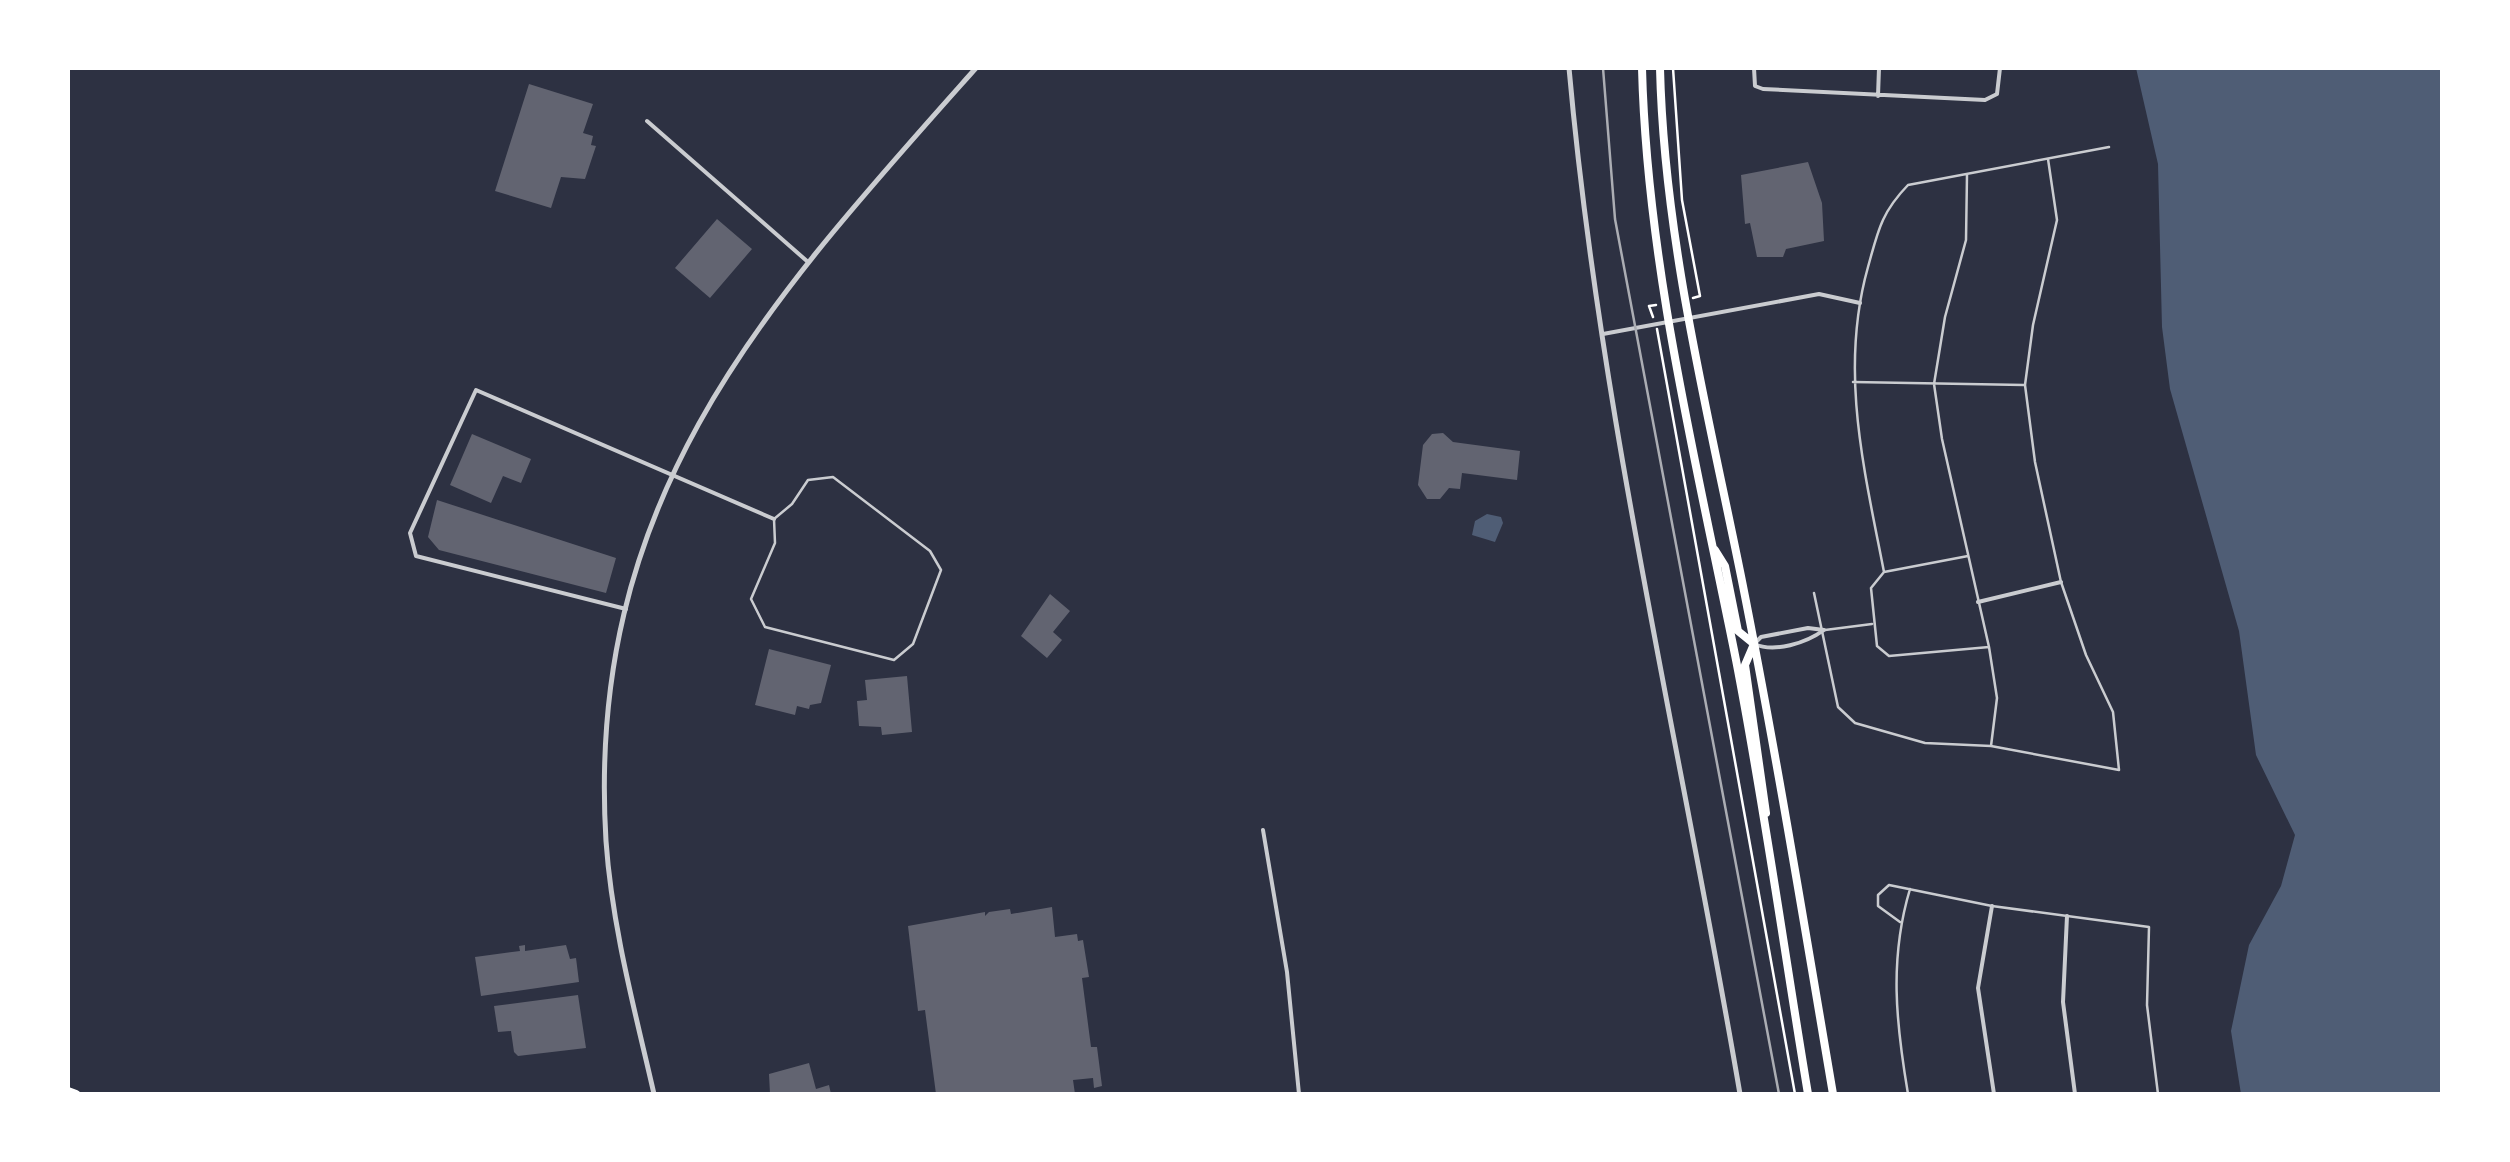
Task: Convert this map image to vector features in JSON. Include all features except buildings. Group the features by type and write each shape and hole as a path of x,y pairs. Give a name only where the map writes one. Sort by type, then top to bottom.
{"main road":[{"path":"1642,68 1644,148 1671,322 1764,828 1808,1094"},
{"path":"1660,68 1662,146 1690,318 1754,644 1833,1094"},
{"path":"1712,546 1725,566 1738,632 1754,644"},
{"path":"1754,644 1745,665 1763,777 1764,828"},
{"path":"68,1091 76,1094"}],"street":[{"path":"654,1094 618,933 606,844 607,726 626,609 670,476 729,367 808,262 976,68"},
{"path":"1569,68 1579,177 1618,439 1740,1094"},
{"path":"1754,68 1755,86 1985,100 1996,94 2000,68"},
{"path":"1878,96 1879,68"},
{"path":"647,121 808,262"},
{"path":"1603,334 1818,294 1860,304"},
{"path":"626,609 416,556 410,533 476,390 774,518"},
{"path":"1978,602 2061,582"},
{"path":"1754,644 1774,634 1808,628 1824,630"},
{"path":"1754,644 1764,648 1809,641 1824,630"},
{"path":"1263,830 1276,890 1299,1094"},
{"path":"1992,906 1978,988 1994,1094"},
{"path":"2067,916 2062,1002 2075,1094"}],"lane":[{"path":"1884,572 1857,430 1853,382 1860,304 1884,209 1908,185 2110,147"},
{"path":"1814,593 1838,706 1855,722 1914,740 1991,746 2119,770 2113,712 2061,582 2035,462 2025,385 2033,324 2058,220 2048,159"},
{"path":"1967,174 1966,240 1945,318 1934,384 1997,698 1991,746"},
{"path":"1853,382 2025,385"},
{"path":"833,477 930,551 941,570 913,644 894,660 765,626 751,599 775,543 774,518 792,504 808,480 833,477"},
{"path":"1970,556 1884,572 1871,588 1877,646 1889,656 1989,648"},
{"path":"1824,630 1873,624"},
{"path":"1900,922 1884,914 1878,895 1889,885 1911,886 1992,906 2148,927 2147,1004 2158,1094"},
{"path":"1908,1094 1894,979 1900,922 1911,886"}],"path":[{"path":"1673,68 1682,200 1700,296"},
{"path":"1661,341 1664,377 1796,1094"}],"water":[{"path":"2136,68 2442,68 2442,1094 2241,1094 2231,1031 2249,945 2281,886 2295,835 2256,755 2239,631 2170,389 2162,327 2158,164"},
{"path":"1487,514 1501,517 1503,523 1495,542 1472,535 1475,521"}],"railway":[{"path":"1603,68 1615,219 1779,1094"}]}
